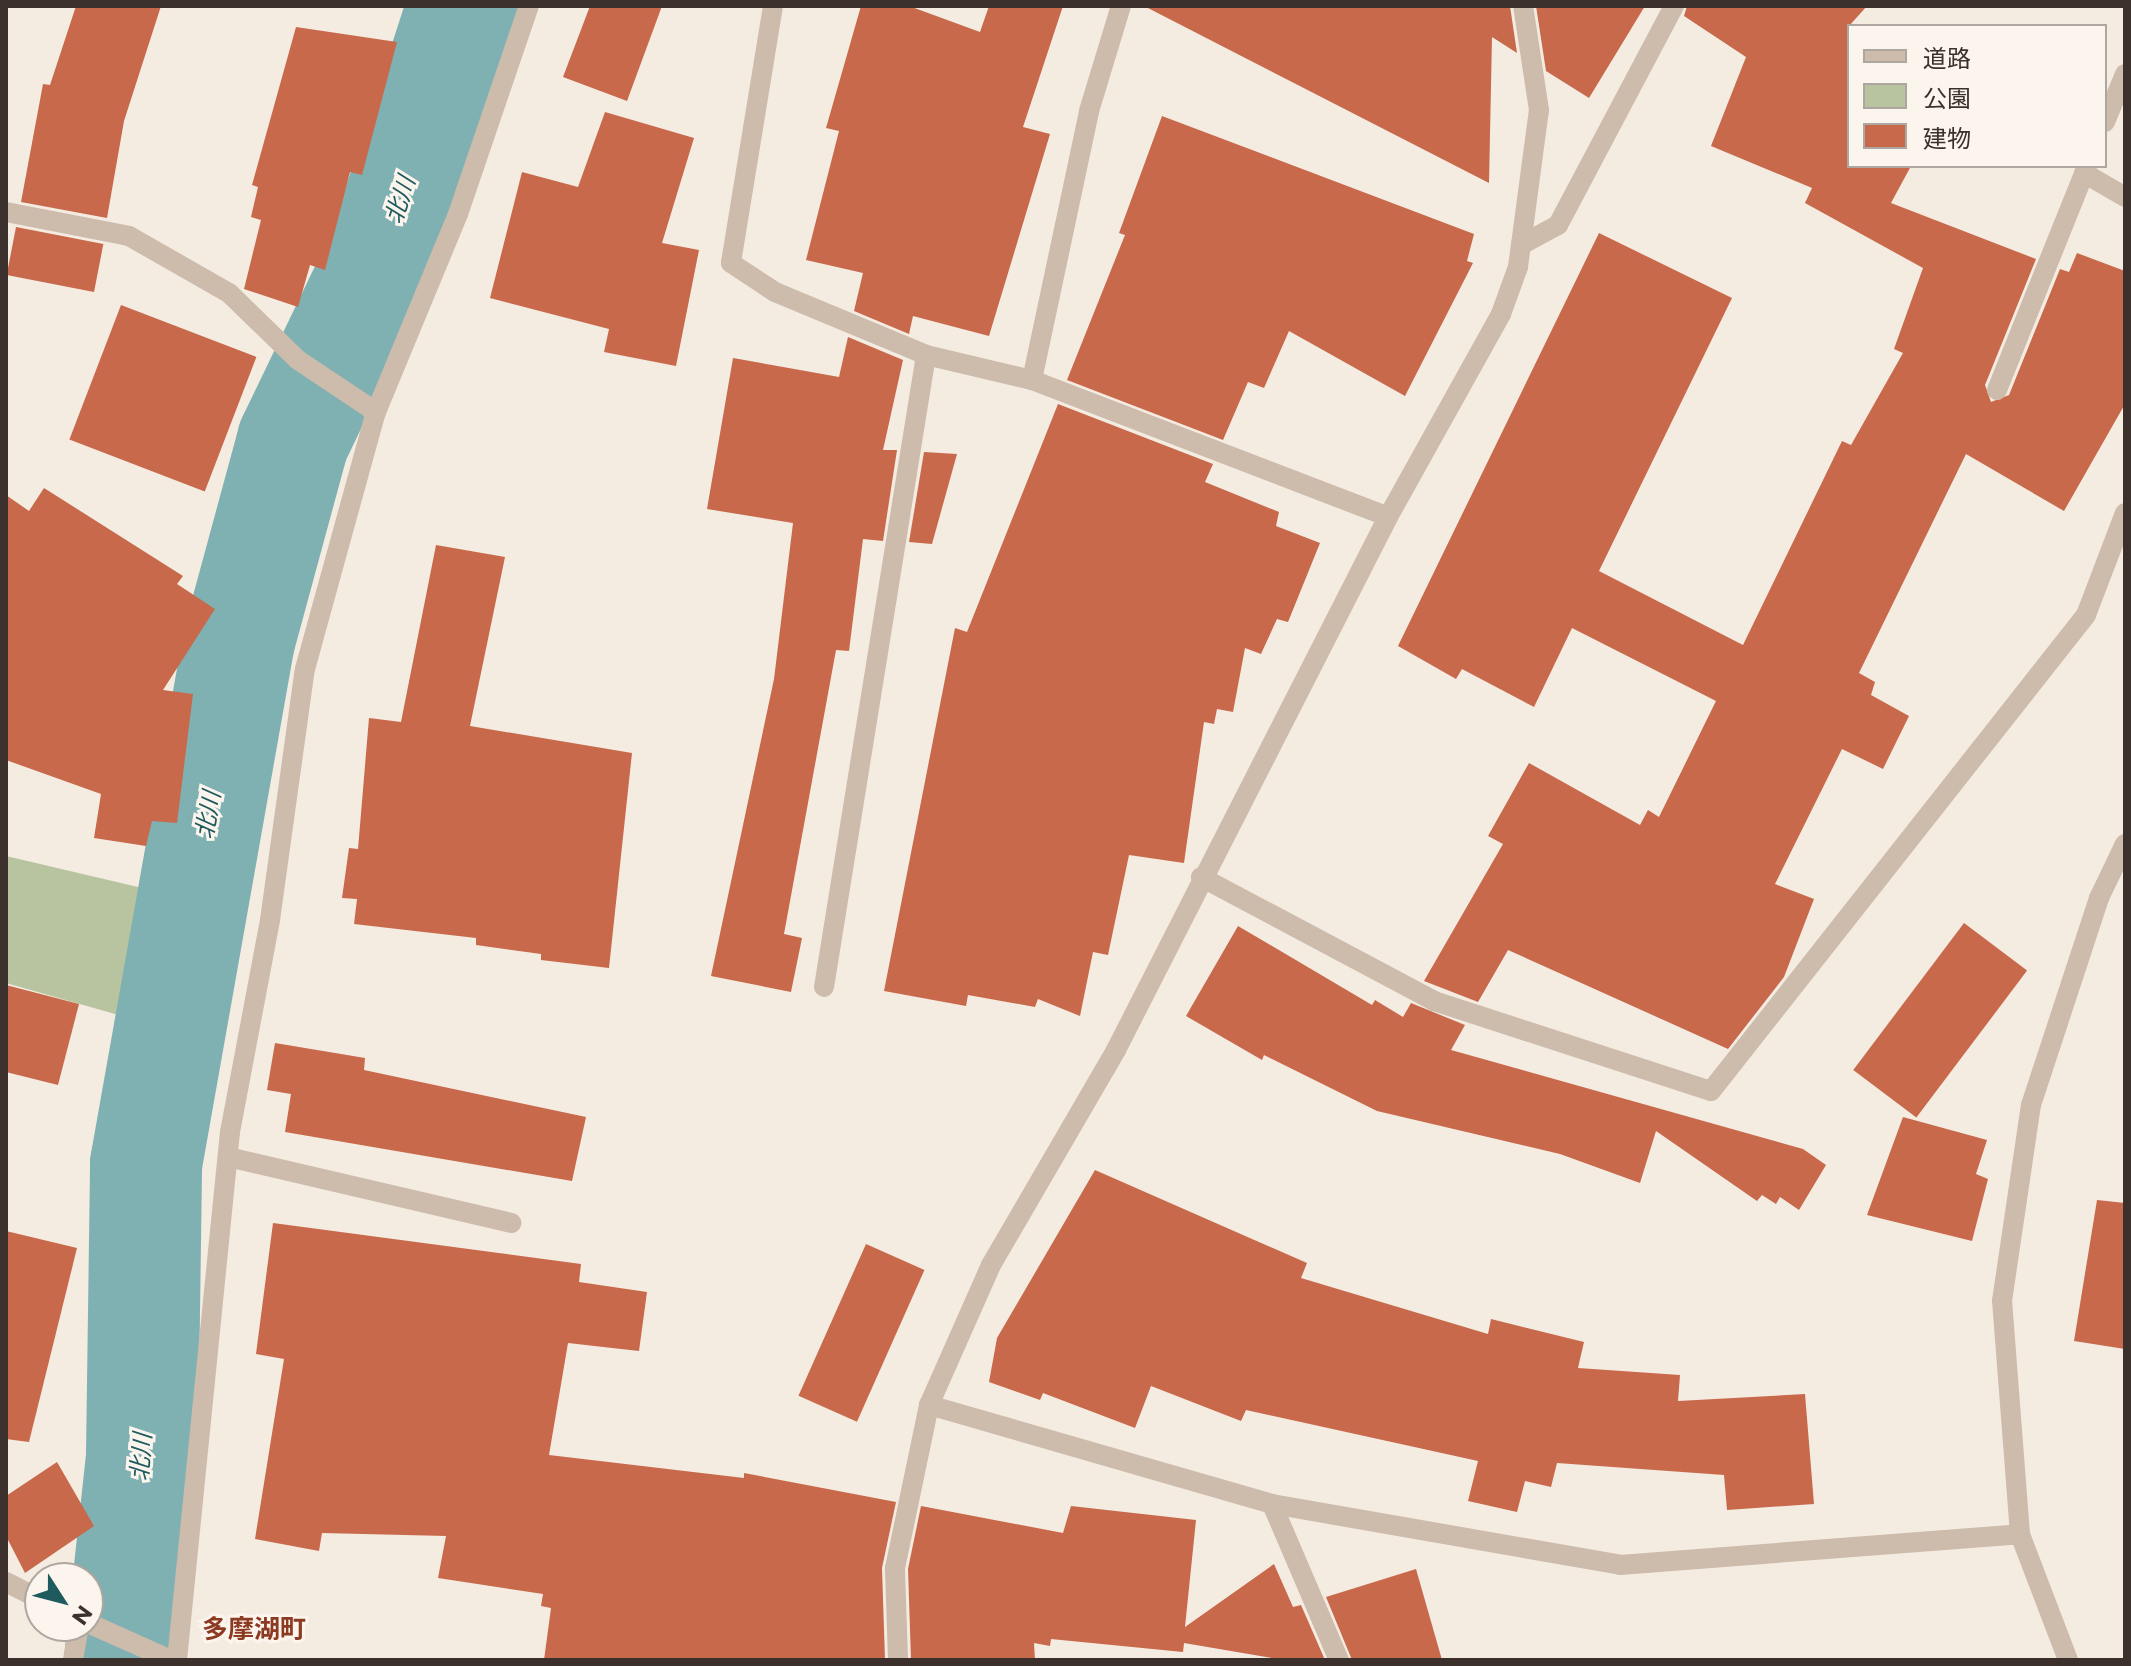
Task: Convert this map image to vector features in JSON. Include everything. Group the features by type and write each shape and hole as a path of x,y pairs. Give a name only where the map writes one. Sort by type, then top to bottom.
{"street":[{"path":"104,1630 174,1660 228,1157 270,920 305,669 370,409 458,214 529,6"},
{"path":"773,6 731,263 775,292 926,355 1032,380 1388,517"},
{"path":"1032,380 1089,111 1121,6"},
{"path":"898,1660 895,1568 929,1405 991,1265 1116,1050 1201,877 1388,517 1501,314 1521,245 1539,110 1523,6"},
{"path":"1521,245 1558,225 1674,6"},
{"path":"2107,117 2125,74"},
{"path":"1997,390 2086,169 2125,197"},
{"path":"6,212 129,236 229,293 298,360 370,409"},
{"path":"824,987 926,355"},
{"path":"1201,877 1434,1001 1711,1091 2086,615 2125,513"},
{"path":"2068,1660 2020,1534 2002,1301 2031,1105 2099,898 2125,844"},
{"path":"228,1157 511,1223"},
{"path":"929,1405 1272,1504 1620,1565 2020,1534"},
{"path":"1272,1504 1339,1660"},
{"path":"6,1582 24,1591"}],"green space":[{"path":"6,856 155,891 122,1016 6,983"}],"building":[{"path":"76,6 161,6 124,121 107,218 21,202 43,84 50,85"},
{"path":"590,6 662,6 627,101 563,77"},
{"path":"861,6 909,6 980,32 989,6 1063,6 1023,127 1050,134 989,336 913,316 909,334 854,311 863,273 806,260 839,131 826,128"},
{"path":"1144,6 1510,6 1517,53 1492,37 1489,183"},
{"path":"1536,6 1645,6 1589,98 1546,71"},
{"path":"1687,6 1867,6 1851,24 1847,24 1847,168 1910,168 1891,203 2036,259 1985,385 1991,402 2009,395 2060,269 2069,272 2077,253 2125,271 2125,404 2064,511 1966,454 1859,673 1875,682 1871,695 1909,716 1883,769 1842,749 1775,884 1814,899 1784,977 1728,1049 1508,950 1478,1002 1424,981 1503,844 1488,836 1529,763 1640,825 1648,810 1659,817 1716,701 1572,628 1534,707 1462,669 1456,679 1398,646 1599,233 1732,298 1599,571 1743,645 1842,441 1851,445 1903,353 1894,349 1923,268 1805,203 1812,188 1711,146 1746,57 1684,16"},
{"path":"296,27 397,42 362,175 350,172 325,270 310,265 298,307 244,289 261,220 251,217 258,187 252,185"},
{"path":"605,112 694,138 662,243 699,250 676,366 604,352 609,329 490,298 522,172 578,187"},
{"path":"1162,116 1474,234 1467,261 1473,263 1405,396 1289,331 1264,388 1248,382 1223,440 1067,380 1125,235 1119,233"},
{"path":"16,227 103,244 94,292 7,275"},
{"path":"121,305 256,357 205,491 69,439"},
{"path":"848,337 903,360 883,450 897,450 883,541 863,539 849,651 836,650 784,934 802,938 791,992 711,976 774,679 793,523 707,509 733,358 839,377"},
{"path":"1058,404 1213,464 1205,482 1279,512 1276,526 1320,543 1288,622 1277,619 1261,654 1245,648 1233,712 1217,709 1214,724 1204,722 1184,863 1129,855 1108,955 1093,952 1080,1016 1038,999 1035,1007 968,995 966,1006 884,991 955,628 967,632"},
{"path":"924,452 957,454 932,544 909,542"},
{"path":"44,488 183,576 177,584 215,609 163,690 193,694 177,823 152,821 146,846 94,838 101,794 6,760 6,495 29,511"},
{"path":"436,545 505,557 470,726 632,753 609,968 541,960 541,954 476,945 476,938 354,924 357,899 342,898 349,848 358,849 369,718 401,722"},
{"path":"1964,923 2027,971 1916,1117 1853,1070"},
{"path":"1238,926 1372,1005 1375,1000 1403,1017 1411,1003 1465,1025 1451,1050 1803,1149 1826,1165 1799,1210 1780,1197 1776,1204 1762,1195 1757,1201 1656,1131 1640,1183 1560,1154 1377,1111 1264,1055 1262,1060 1186,1016"},
{"path":"6,985 79,1004 58,1085 6,1072"},
{"path":"275,1043 365,1058 364,1070 586,1117 572,1181 285,1132 291,1094 267,1090"},
{"path":"1903,1117 1987,1140 1976,1174 1988,1179 1972,1241 1867,1215"},
{"path":"1095,1170 1307,1263 1301,1278 1488,1334 1491,1319 1584,1342 1578,1368 1680,1375 1678,1401 1805,1394 1814,1504 1727,1510 1724,1475 1557,1463 1551,1487 1525,1481 1517,1512 1468,1501 1478,1461 1246,1410 1241,1421 1151,1386 1135,1428 1043,1393 1040,1400 989,1382 997,1338"},
{"path":"2097,1200 2125,1203 2125,1349 2074,1341"},
{"path":"273,1223 581,1264 579,1282 647,1292 639,1351 568,1343 549,1455 744,1478 744,1473 896,1502 882,1568 885,1660 544,1660 551,1608 541,1606 543,1594 438,1578 446,1536 322,1533 319,1551 255,1539 284,1359 256,1354"},
{"path":"6,1231 77,1248 29,1442 6,1439"},
{"path":"866,1244 924,1270 857,1422 798,1396"},
{"path":"57,1462 94,1526 41,1562 24,1562 24,1571 6,1536 6,1496"},
{"path":"921,1506 1063,1533 1071,1506 1196,1520 1185,1627 1274,1564 1293,1607 1301,1605 1325,1660 1283,1660 1184,1643 1183,1652 1051,1639 1050,1646 1034,1643 1035,1660 911,1660 908,1569"},
{"path":"1416,1569 1442,1660 1352,1660 1326,1597"}],"waterway":[{"name":"北川","path":"120,1660 142,1456 146,1164 239,640 293,441 383,254 463,6"}],"district":[{"name":"多摩湖町","path":"254,1630"}]}
